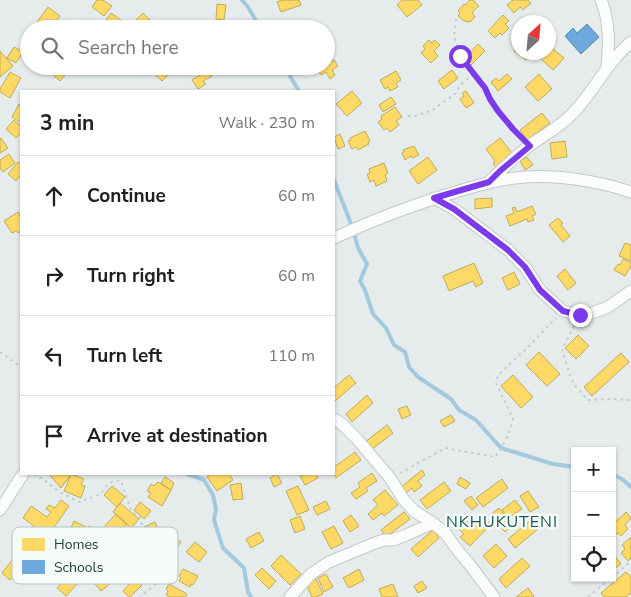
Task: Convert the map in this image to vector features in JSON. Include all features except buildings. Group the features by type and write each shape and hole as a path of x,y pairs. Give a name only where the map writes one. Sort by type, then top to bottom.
{"street":[{"path":"601,0 606,13 608,32 607,67"},
{"path":"489,182 530,146 560,125 573,113 607,67 631,42"},
{"path":"335,238 362,225 434,198 489,182 524,177 559,177 591,182 631,192"},
{"path":"434,198 454,209 508,250 525,267 540,290 563,311 580,315 592,313 608,307 631,291"},
{"path":"335,420 357,439 390,478 404,500 414,511 433,523 444,533 494,597"},
{"path":"0,510 22,475"},
{"path":"290,597 311,574 329,562 375,543 393,540 433,523"}],"path":[{"path":"456,19 454,36 460,56 485,88 498,111 530,146"},
{"path":"408,116 416,116 433,110 456,92 461,84 474,74"},
{"path":"390,478 445,448 495,456 512,426 513,420 496,383 498,375 526,350 563,311"},
{"path":"580,315 562,349 571,378 576,387 588,400 631,400"},
{"path":"0,352 20,366"},
{"path":"36,475 58,491 79,502 101,493 112,481 121,481 131,510 141,519 142,527"},
{"path":"616,574 631,561"},
{"path":"588,597 607,582"},
{"path":"140,597 155,584"}],"waterway":[{"path":"242,0 256,20"},
{"path":"289,75 298,90"},
{"path":"335,183 353,229 358,248 367,264 360,281 373,314 386,328 394,345 405,352 409,367 418,377 451,399 459,410 476,420 501,448 553,464 571,466"},
{"path":"190,475 204,480 213,495 216,509 214,520 223,548 244,568 248,592 251,597"},
{"path":"616,476 631,487"}],"district":[{"name":"NKHUKUTENI","path":"502,522"}],"route":[{"path":"460,56 485,88 498,111 530,146 489,182 434,198 454,209 508,250 525,267 540,290 563,311 580,315"}]}
